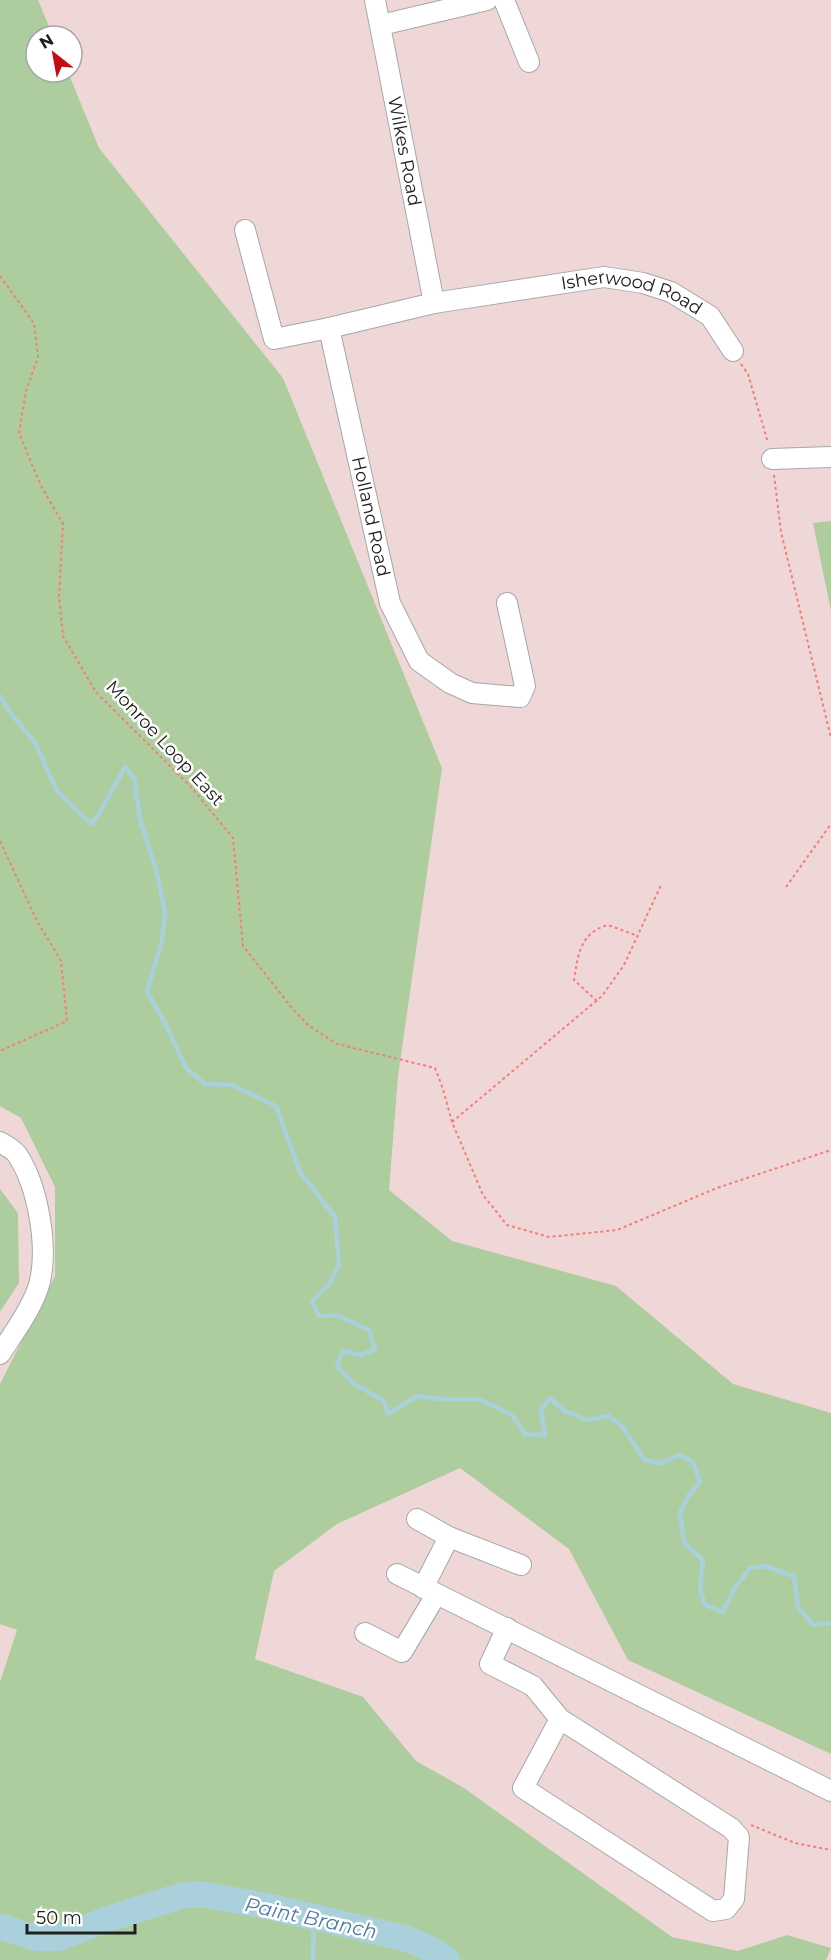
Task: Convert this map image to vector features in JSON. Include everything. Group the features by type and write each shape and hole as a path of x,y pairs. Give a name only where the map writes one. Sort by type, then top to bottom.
{"street":[{"name":"Wilkes Road","path":"375,0 434,303"},
{"path":"381,25 487,0"},
{"path":"504,0 529,62"},
{"path":"245,230 274,339 328,328"},
{"name":"Isherwood Road","path":"328,328 434,303 604,277 643,283 671,292 710,316 733,351"},
{"name":"Holland Road","path":"328,328 390,603 419,661 450,683 472,693 520,697 525,686 507,603"},
{"path":"772,459 831,458"},
{"path":"0,1142 18,1153 33,1191 42,1239 40,1282 23,1318 0,1354"},
{"path":"417,1519 449,1537 521,1565"},
{"path":"365,1633 402,1652 429,1591 449,1537"},
{"path":"397,1574 831,1791"},
{"path":"507,1628 490,1665 533,1686 560,1719 731,1828 739,1837 734,1899 726,1910 712,1911 523,1788 560,1719"}],"path":[{"name":"Monroe Loop East","path":"0,276 34,323 38,357 26,391 19,434 41,486 63,524 59,596 63,636 96,692 191,787 233,838 243,946 308,1026 337,1044 435,1068 452,1122 483,1195 507,1225 549,1237 617,1230 717,1188 831,1150"},
{"path":"733,351 748,374 772,459 781,532 831,738"},
{"path":"786,887 831,824"},
{"path":"0,841 36,919 61,961 67,1021 0,1051"},
{"path":"452,1122 597,1001 624,965 661,885"},
{"path":"597,1001 574,980 577,955 590,932 608,925 638,936"},
{"path":"731,1828 747,1823 795,1843 831,1850"}],"shaded area":[{"path":"0,0 831,0 831,1960 0,1960"}],"green space":[{"path":"0,0 38,0 48,24 24,24 24,84 73,84 99,148 283,378 442,768 398,1076 389,1190 452,1241 616,1286 733,1384 831,1413 831,1754 628,1660 569,1549 460,1468 337,1524 274,1571 255,1659 363,1697 416,1761 464,1788 672,1937 738,1951 787,1935 831,1948 826,1960 0,1960 0,1682 17,1630 0,1624 0,1384 55,1276 55,1187 21,1118 0,1106"},
{"path":"831,521 831,611 813,523"},
{"path":"0,1189 18,1213 19,1283 0,1312"}],"waterway":[{"path":"0,696 35,743 57,791 91,824 125,767 134,778 140,819 156,870 165,912 162,940 147,992 165,1023 186,1068 205,1084 232,1085 276,1106 300,1172 335,1217 339,1265 329,1284 312,1301 319,1316 337,1315 369,1330 375,1350 360,1355 343,1351 337,1366 353,1383 384,1401 388,1414 418,1396 439,1399 478,1399 512,1415 525,1434 545,1435 541,1409 550,1398 565,1411 587,1420 608,1416 622,1426 644,1459 659,1464 679,1455 693,1462 700,1482 688,1496 680,1513 684,1543 703,1560 700,1589 705,1605 723,1612 735,1588 750,1568 764,1566 794,1576 798,1607 813,1625 831,1623"},
{"name":"Paint Branch","path":"0,1926 35,1938 59,1938 108,1919 181,1896 199,1894 262,1905 408,1939 437,1952 447,1960"},
{"path":"313,1960 314,1918"}]}
